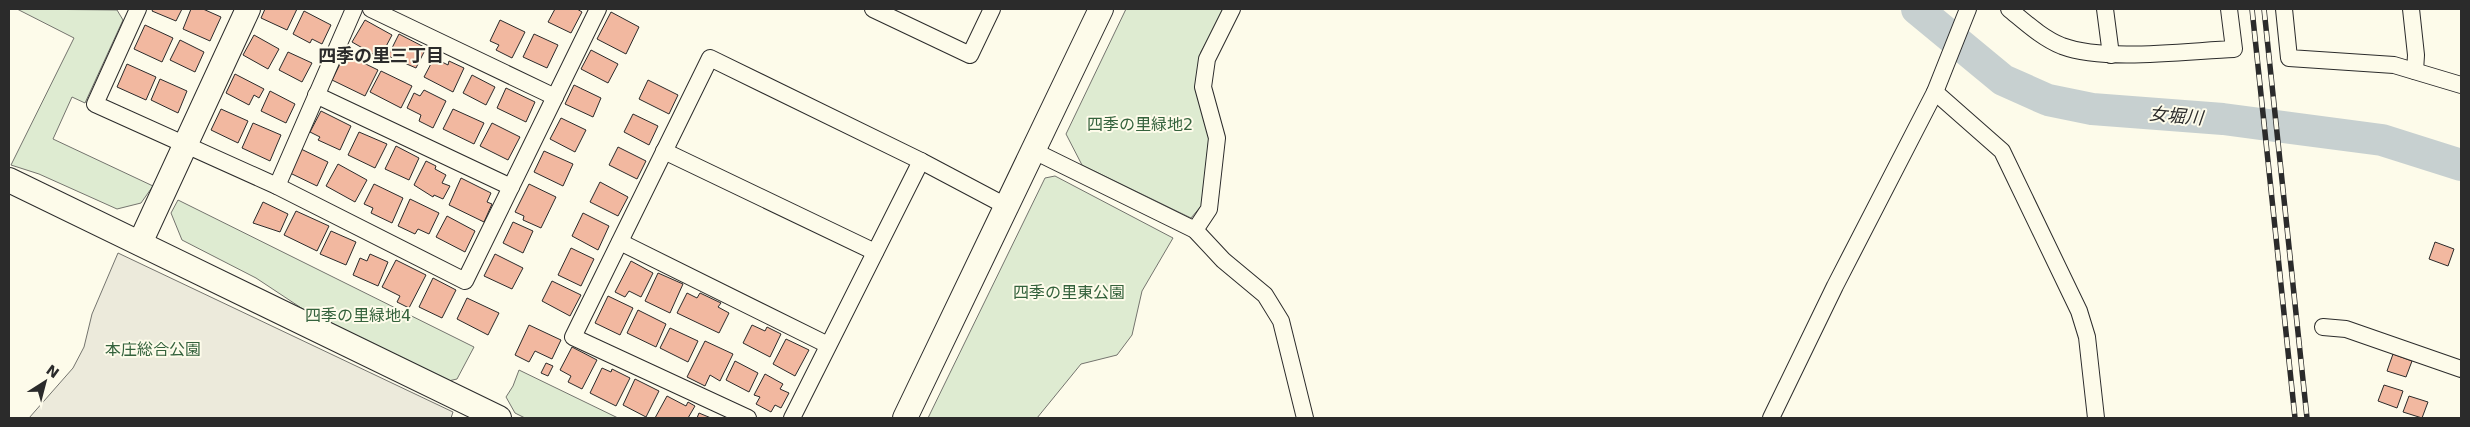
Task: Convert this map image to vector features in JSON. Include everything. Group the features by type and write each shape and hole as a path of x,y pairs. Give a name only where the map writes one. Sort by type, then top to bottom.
{"street":[{"path":"138,9 95,104 277,186 465,281 598,9"},
{"path":"140,244 248,9"},
{"path":"277,186 354,9"},
{"path":"371,9 555,97"},
{"path":"873,9 970,55 992,9"},
{"path":"905,418 1101,9"},
{"path":"1195,230 1209,209 1217,138 1203,87 1207,59 1232,9"},
{"path":"1771,418 1936,86 1968,9"},
{"path":"2009,9 2036,31 2063,46 2111,55 2234,49 2229,9"},
{"path":"2106,9 2111,55"},
{"path":"2284,9 2289,58 2394,65 2461,85"},
{"path":"2410,9 2416,55 2415,72"},
{"path":"748,418 573,337 710,58 920,161 1006,206"},
{"path":"1936,86 2002,151 2079,311 2087,337 2096,418"},
{"path":"316,95 511,188"},
{"path":"664,151 875,252"},
{"path":"1034,151 1195,230 1222,260 1265,295 1281,321 1305,418"},
{"path":"792,418 920,161"},
{"path":"9,180 472,412 499,418"},
{"path":"620,242 828,345"},
{"path":"2323,327 2346,330 2461,369"}],"green space":[{"path":"17,9 117,10 123,20 85,103 72,97 53,139 153,186 141,203 117,209 39,174 11,165 74,38"},
{"name":"四季の里緑地2","path":"1126,9 1225,9 1201,52 1197,93 1209,138 1202,205 1191,218 1082,165 1066,134"},
{"name":"四季の里東公園","path":"1055,176 1173,238 1142,291 1132,335 1117,355 1081,364 1037,418 928,418 1045,178"},
{"name":"四季の里緑地4","path":"178,200 474,347 457,379 444,382 330,327 256,278 182,240 171,213"},
{"path":"519,370 618,418 525,418 515,413 506,397 513,386"}],"shaded area":[{"name":"本庄総合公園","path":"118,253 453,412 451,418 29,418 73,368 84,347 92,314"}],"building":[{"path":"153,9 182,9 176,21 152,11"},
{"path":"191,9 203,9 221,17 210,41 183,29"},
{"path":"265,9 297,9 287,30 261,18"},
{"path":"555,9 577,9 582,12 571,33 548,22"},
{"path":"304,11 331,25 322,44 312,39 310,43 293,34"},
{"path":"611,12 639,27 626,54 597,39"},
{"path":"365,20 392,35 380,58 352,42"},
{"path":"500,20 525,32 512,58 496,50 499,45 490,41"},
{"path":"145,25 173,38 162,62 134,49"},
{"path":"399,34 426,48 416,68 388,56"},
{"path":"534,34 558,45 547,68 523,57"},
{"path":"254,35 279,49 268,69 243,55"},
{"path":"180,40 204,52 195,72 170,60"},
{"path":"591,50 618,64 608,83 581,69"},
{"path":"288,52 312,63 302,82 279,70"},
{"path":"345,54 378,70 365,96 332,80"},
{"path":"434,58 448,65 449,61 464,68 453,92 424,77"},
{"path":"127,64 156,77 146,100 117,87"},
{"path":"381,71 412,86 401,108 370,92"},
{"path":"235,74 264,89 259,98 254,95 249,105 226,93"},
{"path":"472,75 495,87 486,105 463,93"},
{"path":"160,79 187,91 178,113 151,100"},
{"path":"648,80 678,95 669,114 639,99"},
{"path":"574,85 601,98 593,117 565,104"},
{"path":"506,88 535,102 526,122 497,108"},
{"path":"424,90 446,101 433,128 419,121 421,115 407,108 414,93 420,96"},
{"path":"270,91 295,104 286,123 261,111"},
{"path":"221,109 248,121 238,143 211,130"},
{"path":"453,109 484,123 474,144 443,129"},
{"path":"321,111 351,126 340,150 318,140 320,137 310,132"},
{"path":"633,114 658,126 649,145 624,132"},
{"path":"561,118 586,130 575,152 550,139"},
{"path":"253,123 281,135 270,161 242,148"},
{"path":"492,123 520,137 508,160 480,146"},
{"path":"359,132 387,144 375,168 348,155"},
{"path":"396,146 419,158 409,180 385,169"},
{"path":"618,147 646,161 637,179 609,165"},
{"path":"301,149 328,162 317,186 290,173"},
{"path":"544,151 573,164 563,186 534,172"},
{"path":"426,161 436,166 435,169 446,175 442,183 450,186 443,199 434,195 433,197 414,185"},
{"path":"338,164 367,180 355,202 326,186"},
{"path":"461,178 491,193 487,202 492,204 484,222 449,205"},
{"path":"600,182 628,197 618,216 590,202"},
{"path":"374,184 403,198 392,223 371,213 373,208 364,204"},
{"path":"529,184 556,197 541,228 523,220 524,216 515,212"},
{"path":"410,199 439,213 429,234 418,229 415,234 398,226"},
{"path":"263,202 288,214 280,232 253,223"},
{"path":"296,211 329,226 317,251 284,235"},
{"path":"583,213 609,226 598,250 572,236"},
{"path":"447,216 475,231 465,252 436,237"},
{"path":"513,222 533,231 523,253 503,243"},
{"path":"331,231 356,242 346,265 320,254"},
{"path":"2435,242 2454,249 2448,266 2429,259"},
{"path":"571,248 594,259 581,286 558,275"},
{"path":"370,254 388,262 378,286 353,275 360,258 367,261"},
{"path":"495,254 523,268 512,289 484,276"},
{"path":"396,260 426,275 409,308 397,302 400,296 382,287"},
{"path":"631,261 653,273 641,297 629,291 625,297 615,292"},
{"path":"658,273 683,284 670,313 645,301"},
{"path":"433,278 456,290 442,318 419,307"},
{"path":"552,281 581,295 570,316 542,301"},
{"path":"687,293 697,298 700,293 721,303 718,307 729,313 719,333 677,313"},
{"path":"608,296 633,308 620,335 595,323"},
{"path":"467,298 499,313 488,335 457,319"},
{"path":"638,310 666,324 656,347 627,333"},
{"path":"529,325 561,340 552,359 535,351 529,362 515,355"},
{"path":"752,325 765,331 767,327 781,334 770,357 743,343"},
{"path":"670,328 698,341 688,362 660,348"},
{"path":"786,339 809,350 795,376 773,364"},
{"path":"705,341 733,354 720,381 710,375 705,386 687,377"},
{"path":"572,347 597,360 582,389 568,382 571,376 560,370"},
{"path":"2393,354 2412,361 2406,377 2387,371"},
{"path":"735,361 758,373 749,392 726,380"},
{"path":"546,363 553,366 548,376 541,373"},
{"path":"602,368 611,372 612,369 630,378 616,406 590,393"},
{"path":"765,374 783,384 780,389 789,393 781,408 775,405 771,412 756,404 760,397 754,395"},
{"path":"635,379 659,391 646,417 623,405"},
{"path":"2384,385 2403,391 2397,408 2378,401"},
{"path":"667,396 686,406 688,402 695,406 688,418 655,418"},
{"path":"2409,396 2428,402 2422,418 2403,412"},
{"path":"699,413 711,418 697,418"}],"waterway":[{"name":"女堀川","path":"1917,9 2003,80 2048,100 2092,109 2223,119 2382,140 2461,165"}],"railway":[{"path":"2252,9 2295,418"},
{"path":"2264,9 2307,418"}],"district":[{"name":"四季の里三丁目","path":"381,56"}]}
